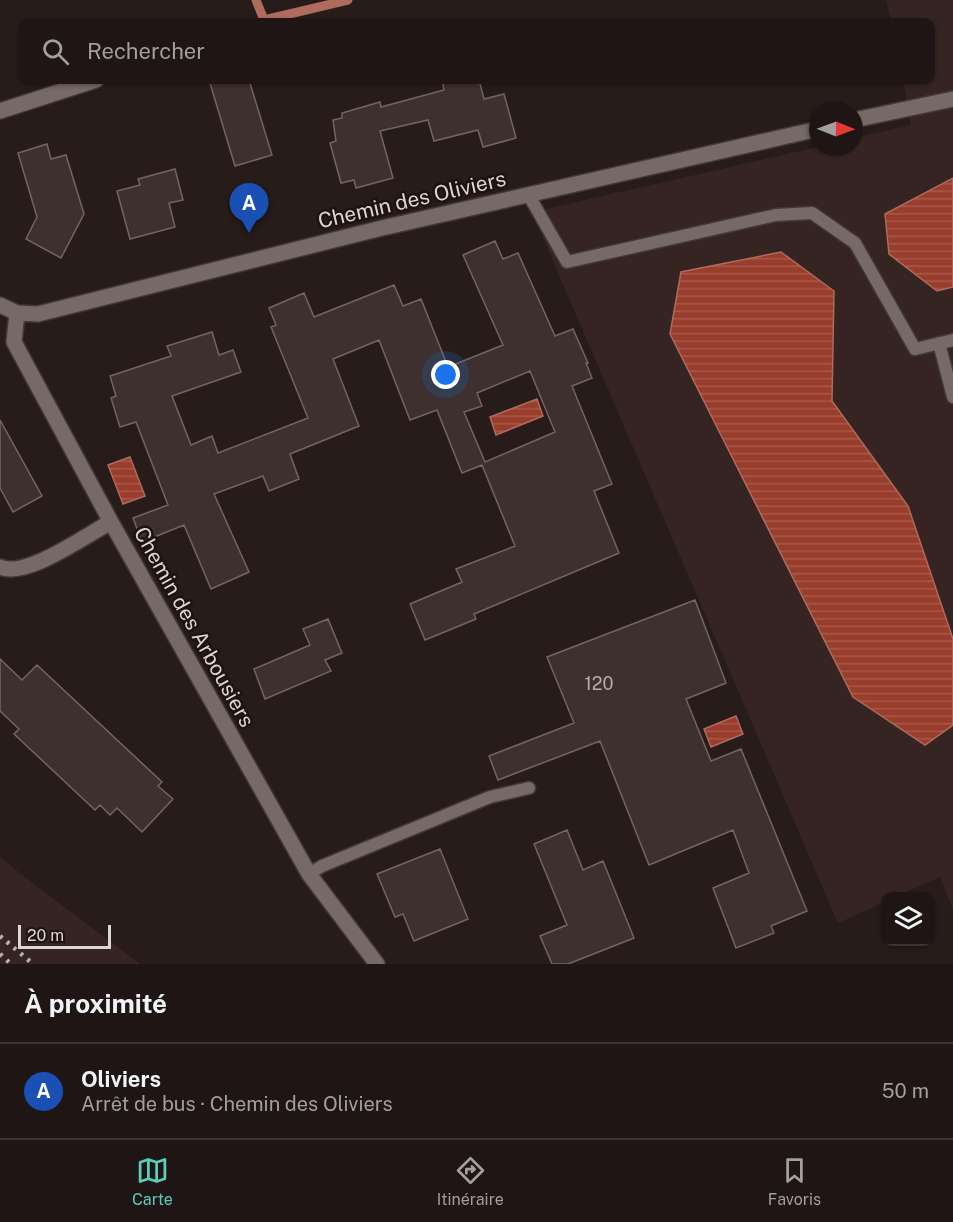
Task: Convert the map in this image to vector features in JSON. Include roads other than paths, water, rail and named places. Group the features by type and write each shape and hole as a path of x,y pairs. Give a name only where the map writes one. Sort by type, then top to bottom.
{"street":[{"path":"0,111 84,84"},
{"path":"863,118 953,99"},
{"name":"Chemin des Oliviers","path":"17,313 38,314 528,194 809,131"},
{"path":"0,305 17,313"},
{"name":"Chemin des Arbousiers","path":"17,313 14,342 111,522 309,874 377,964"},
{"path":"0,567 8,571 35,565 111,522"}],"lane":[{"path":"528,194 567,262 776,216 812,213 855,243 915,349 953,340"},
{"path":"939,343 953,397"},
{"path":"309,874 322,866 490,797 529,788"}],"waterway":[{"path":"256,0 263,18"},
{"path":"272,18 348,0"}],"railway":[{"path":"0,936 33,964"},
{"path":"0,954 11,964"}],"place":[{"name":"Oliviers","path":"249,233"}]}
